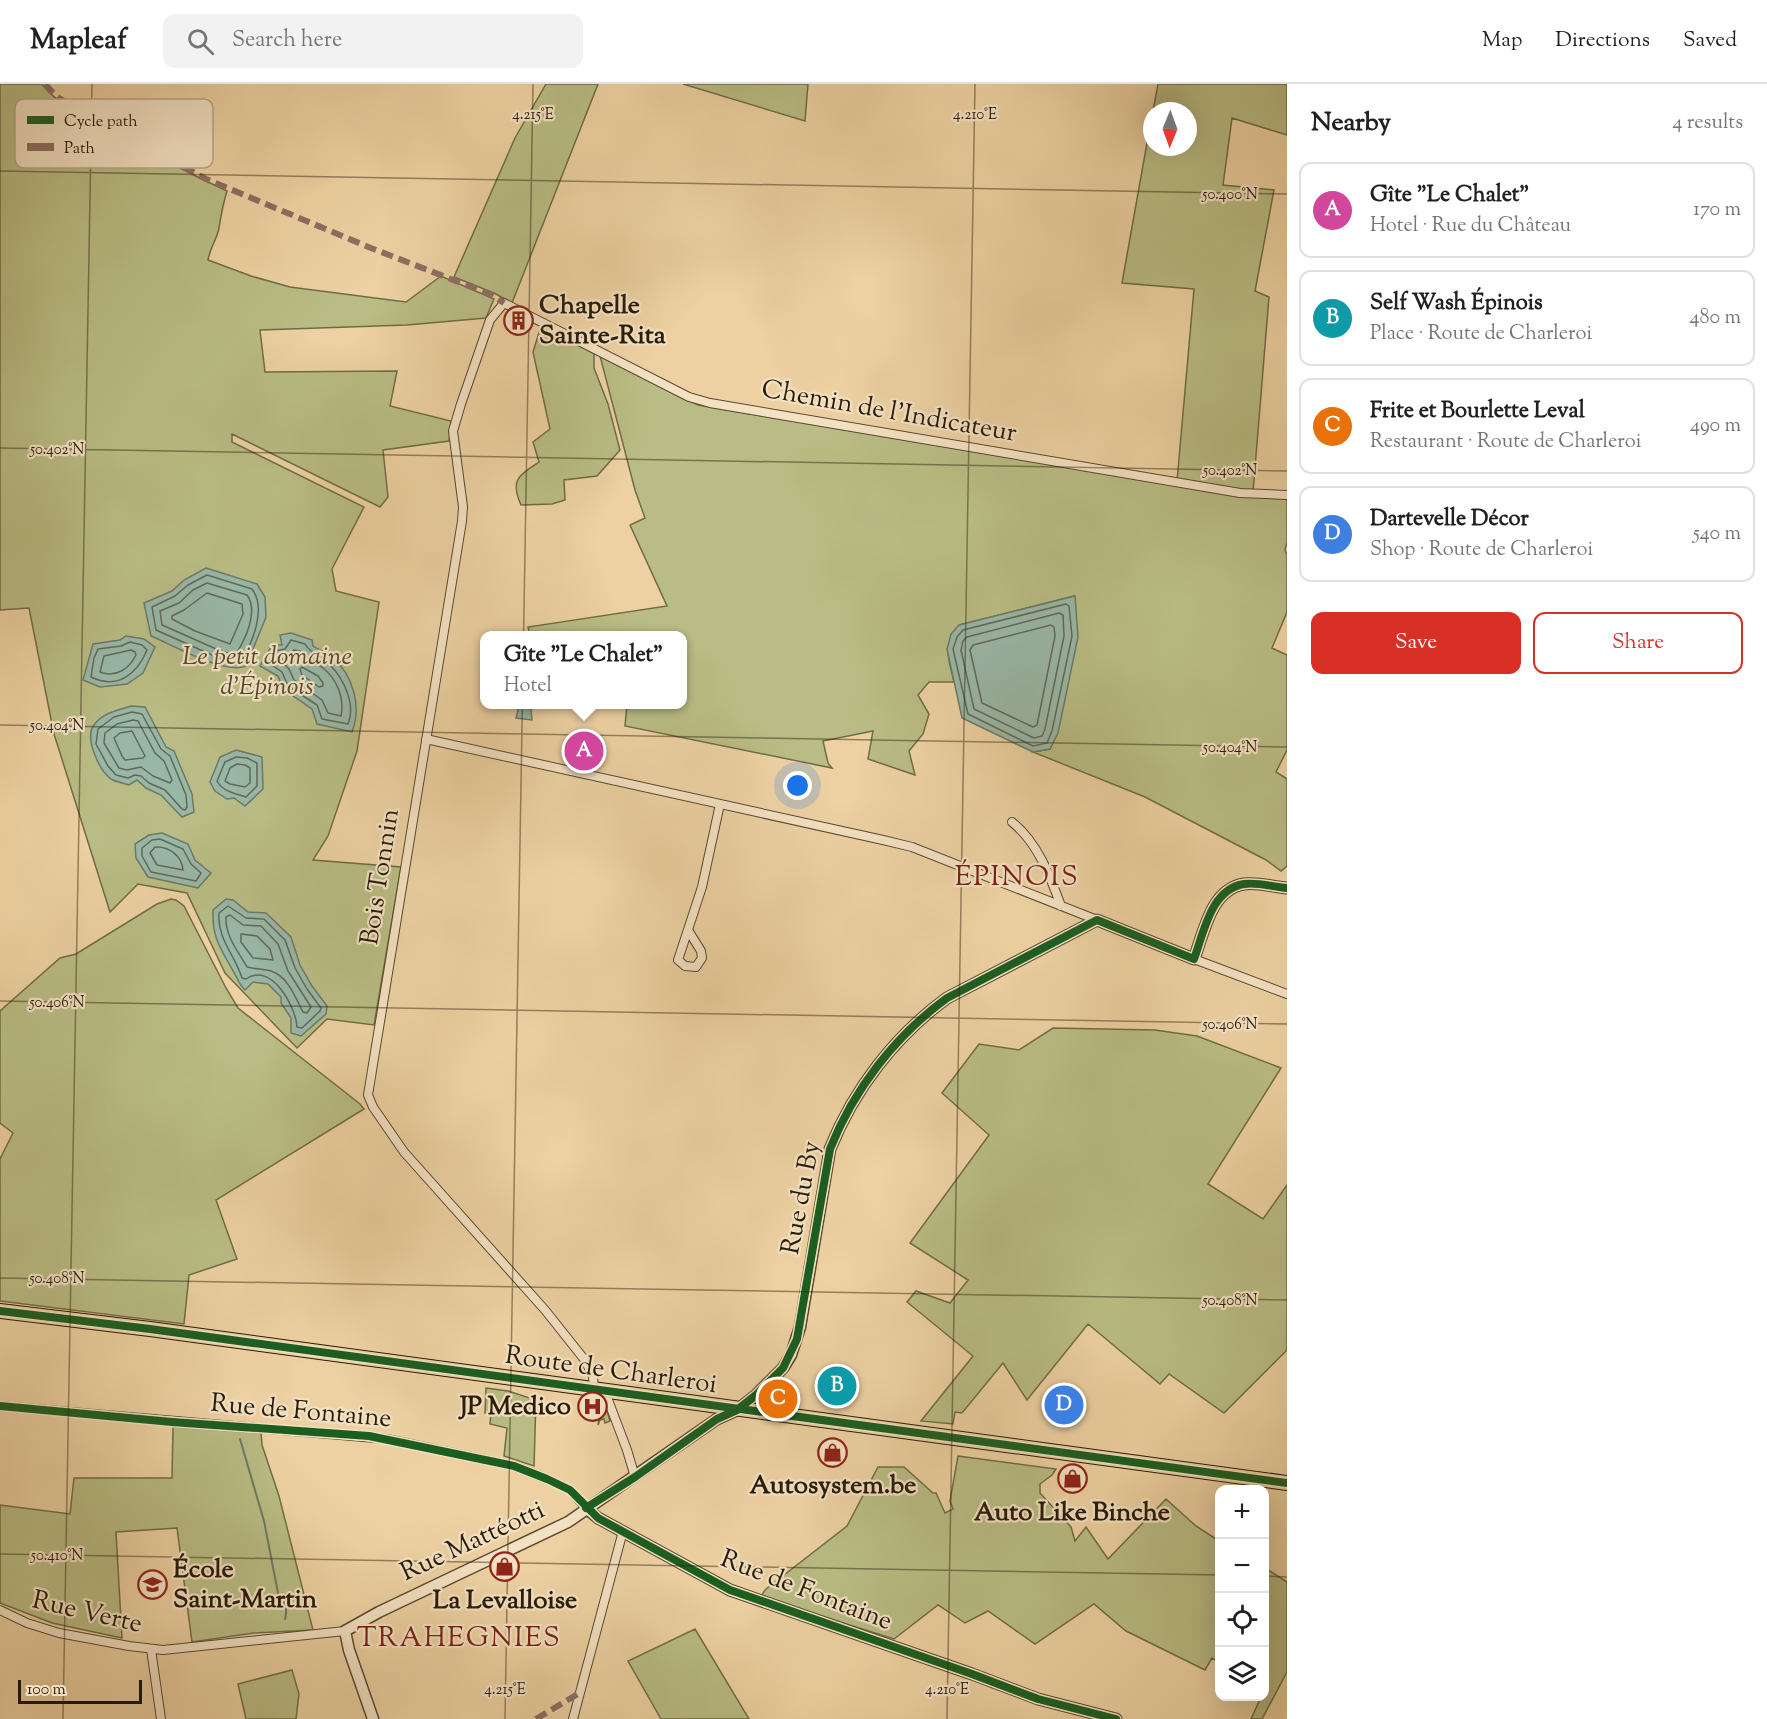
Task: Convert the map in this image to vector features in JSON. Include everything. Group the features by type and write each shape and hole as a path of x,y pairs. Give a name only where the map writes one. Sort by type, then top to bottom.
{"main road":[{"name":"Route de Charleroi","path":"0,1311 150,1329 1287,1483"}],"street":[{"name":"Chemin de l'Indicateur","path":"504,303 689,397 710,403 1240,493 1287,495"},
{"name":"Bois Tonnin","path":"504,303 490,320 453,431 463,507 462,521 368,1095 373,1107 404,1152 544,1310 584,1359 627,1450 635,1477"},
{"path":"426,739 912,847 1287,994"},
{"path":"688,930 702,887 720,804"},
{"path":"1012,822 1030,838 1061,906"},
{"path":"1194,958 1214,907 1223,894 1243,884 1287,888"},
{"name":"Rue du By","path":"737,1410 777,1374 793,1349 800,1327 830,1149 848,1110 874,1069 927,1012 947,998 1097,920"},
{"name":"Rue de Fontaine","path":"0,1406 387,1439 514,1466 570,1490 598,1518 730,1590 1038,1699 1116,1719"},
{"name":"Rue Mattéotti","path":"345,1631 379,1612 568,1522 717,1419 737,1410"},
{"path":"573,1719 623,1531"},
{"name":"Rue Verte","path":"0,1610 27,1623 59,1633 151,1649 188,1649 345,1631"},
{"path":"345,1631 349,1650 373,1719"},
{"path":"151,1649 161,1719"}],"green space":[{"name":"Le petit domaine d'Épinois","path":"0,84 42,84 57,99 15,99 15,168 180,168 227,191 218,232 208,260 290,287 406,302 441,276 494,299 486,318 407,325 260,330 265,372 397,371 390,406 451,421 449,441 383,450 388,497 380,507 232,434 232,442 364,507 332,569 336,591 379,602 357,751 328,836 313,860 401,867 374,1025 327,1019 297,1048 225,973 187,893 138,884 110,912 54,734 29,608 0,610"},
{"path":"546,84 598,84 512,303 454,277 515,138"},
{"path":"683,84 808,84 805,121"},
{"path":"1158,84 1287,84 1287,135 1232,118 1223,185 1274,190 1255,291 1269,297 1253,492 1177,481 1194,289 1122,283 1145,156 1197,156 1197,102 1155,102"},
{"path":"541,326 594,353 594,368 608,404 620,450 597,476 564,480 565,500 552,504 521,505 516,484 521,475 539,462 533,442 550,429 533,352"},
{"path":"600,356 698,405 1238,496 1287,498 1285,550 1287,555 1287,612 1272,648 1287,655 1287,750 1276,772 1287,779 1287,866 1281,871 1266,860 1145,797 1033,752 1050,749 1074,596 960,625 948,646 954,682 929,682 918,695 929,714 923,734 909,751 915,775 868,759 873,731 823,741 828,763 832,768 625,726 627,709 687,709 687,631 529,631 528,627 667,606 630,525 645,518 635,490"},
{"path":"171,899 184,906 238,1008 364,1109 216,1200 237,1259 189,1275 184,1324 0,1301 0,1159 13,1133 0,1123 0,1011 60,958 76,954 157,904"},
{"path":"1053,1028 1155,1030 1197,1036 1281,1068 1208,1184 1263,1219 1287,1185 1287,1350 1224,1413 1169,1374 1160,1384 1088,1324 1027,1400 1003,1363 962,1413 955,1412 953,1424 921,1421 973,1356 907,1302 916,1291 950,1303 968,1280 910,1243 989,1135 942,1093 979,1044 1019,1050"},
{"path":"486,1388 508,1391 536,1400 534,1466 504,1456 507,1428 490,1424 491,1413 485,1413"},
{"path":"601,1402 605,1404 610,1421 605,1423 604,1419 600,1420 598,1425"},
{"path":"173,1427 261,1433 262,1445 279,1496 313,1630 254,1633 192,1642 177,1528 116,1532 122,1638 52,1623 0,1603 0,1505 70,1514 74,1478 172,1478"},
{"path":"958,1456 1056,1469 1040,1484 1040,1493 1071,1527 1075,1541 1086,1527 1108,1559 1166,1499 1196,1526 1215,1538 1215,1660 1212,1658 1205,1670 1126,1631 1094,1604 1035,1644 988,1611 965,1623 938,1605 894,1639 760,1597 766,1589 847,1526 878,1467 904,1467 933,1493 936,1493 945,1513 953,1509 950,1501"},
{"path":"1269,1571 1287,1582 1287,1672 1262,1719 1251,1719 1259,1701 1269,1701"},
{"path":"695,1629 749,1719 661,1719 628,1661"},
{"path":"292,1670 299,1694 296,1719 246,1719 238,1684"}],"water":[{"path":"206,568 257,584 265,597 266,617 246,666 237,668 212,663 151,636 144,603 172,591 184,580"},
{"path":"1075,596 1078,637 1058,733 1050,749 1033,752 962,718 947,649 951,634 959,625"},
{"path":"291,633 312,640 313,646 333,658 346,673 356,702 352,732 317,724 312,709 283,689 278,676 260,666 272,645 282,645 280,635"},
{"path":"126,636 144,639 155,647 143,673 127,684 100,687 83,680 93,644 120,640"},
{"path":"131,706 145,707 166,747 174,751 192,794 194,812 182,817 161,795 146,788 137,780 129,785 118,782 106,775 102,769 94,754 91,731 97,721 106,715"},
{"path":"518,709 531,709 532,720 516,718"},
{"path":"236,750 262,757 263,789 245,806 234,798 227,799 215,791 210,782 220,757"},
{"path":"162,833 188,844 195,860 211,873 198,888 148,877 136,858 135,844 149,835"},
{"path":"226,899 233,900 248,912 266,913 291,937 300,965 327,1006 326,1014 301,1036 291,1033 291,1018 281,1003 281,997 268,984 253,982 245,990 220,948 215,935 213,910"}],"waterway":[{"path":"240,1439 264,1521 278,1593 285,1605 285,1619"}],"marked path":[{"path":"45,84 61,99"},
{"path":"186,168 206,179 371,248 492,295 504,303"},
{"path":"536,1719 581,1692"}],"cycle path":[{"path":"586,1508 635,1477 717,1419 737,1410 783,1368 797,1339 830,1149 851,1105 878,1065 910,1029 928,1013 947,998 1097,920 1194,959 1210,913 1224,894 1244,884 1287,888"},
{"path":"0,1311 150,1329 1287,1483"},
{"path":"0,1406 172,1422 369,1436 514,1466 570,1490 598,1518 730,1590 1038,1699 1116,1719"}],"place":[{"name":"Chapelle Sainte-Rita","path":"518,321"},
{"name":"Gîte \"Le Chalet\"","path":"584,751"},
{"name":"Self Wash Épinois","path":"837,1386"},
{"name":"Frite et Bourlette Leval","path":"778,1399"},
{"name":"Dartevelle Décor","path":"1064,1405"},
{"name":"JP Medico","path":"592,1407"},
{"name":"Autosystem.be","path":"833,1452"},
{"name":"Auto Like Binche","path":"1072,1479"},
{"name":"La Levalloise","path":"505,1567"},
{"name":"École Saint-Martin","path":"152,1585"}],"district":[{"name":"ÉPINOIS","path":"1017,878"},
{"name":"TRAHEGNIES","path":"459,1639"}]}
